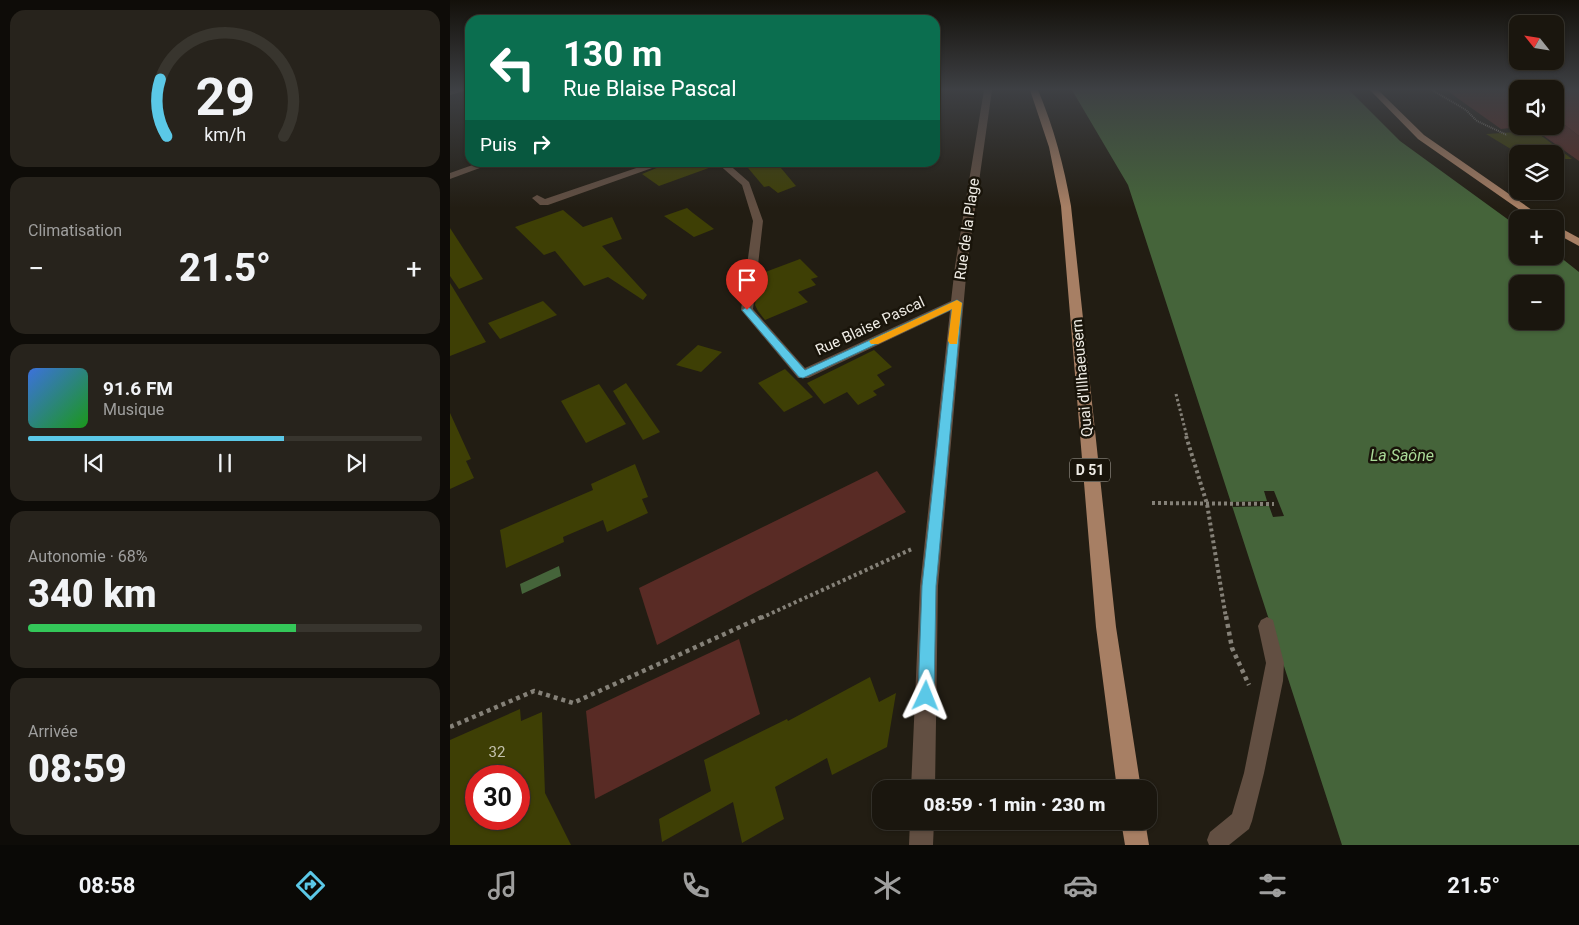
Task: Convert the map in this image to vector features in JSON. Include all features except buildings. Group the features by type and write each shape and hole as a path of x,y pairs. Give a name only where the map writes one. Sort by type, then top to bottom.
{"main road":[{"name":"Quai d'Illhaeusern","path":"1050,129 1066,206 1106,627 1128,780"},
{"path":"1413,129 1421,137 1527,210"},
{"path":"1564,234 1579,244"},
{"path":"1134,830 1136,845"}],"street":[{"name":"Rue de la Plage","path":"923,780 929,586 957,303 982,129"},
{"path":"450,176 477,167"},
{"path":"537,198 544,203 650,167"},
{"name":"Rue Blaise Pascal","path":"726,167 746,184 758,221 747,310 803,375 957,303"},
{"path":"921,845 922,830"}],"lane":[{"path":"1218,840 1241,821 1254,773 1273,681 1275,662 1268,626"}],"path":[{"path":"1496,129 1507,134"},
{"path":"1176,394 1195,469 1207,504 1215,560 1232,648 1251,688"},
{"path":"1152,503 1274,504"},
{"path":"450,727 534,691 573,703 934,539"}],"shaded area":[{"path":"1564,129 1571,129 1579,136 1579,161 1564,150 1564,145 1557,145 1543,135 1564,135"},
{"path":"1571,129 1579,129 1579,136"},
{"path":"877,471 906,512 657,645 639,588"},
{"path":"739,639 760,714 595,799 586,711"}],"water":[{"name":"La Saône","path":"1095,129 1388,129 1400,141 1509,220 1509,265 1564,265 1564,260 1579,272 1579,845 1342,845 1128,185"},
{"path":"559,566 561,576 522,594 520,584"}],"pier":[{"path":"1264,491 1274,491 1284,516 1273,517 1269,506 1233,507 1231,502 1267,501"}],"slow traffic":[{"path":"874,341 957,303 953,341"}],"route":[{"path":"747,310 803,375 957,303 929,586 926,696"}]}
